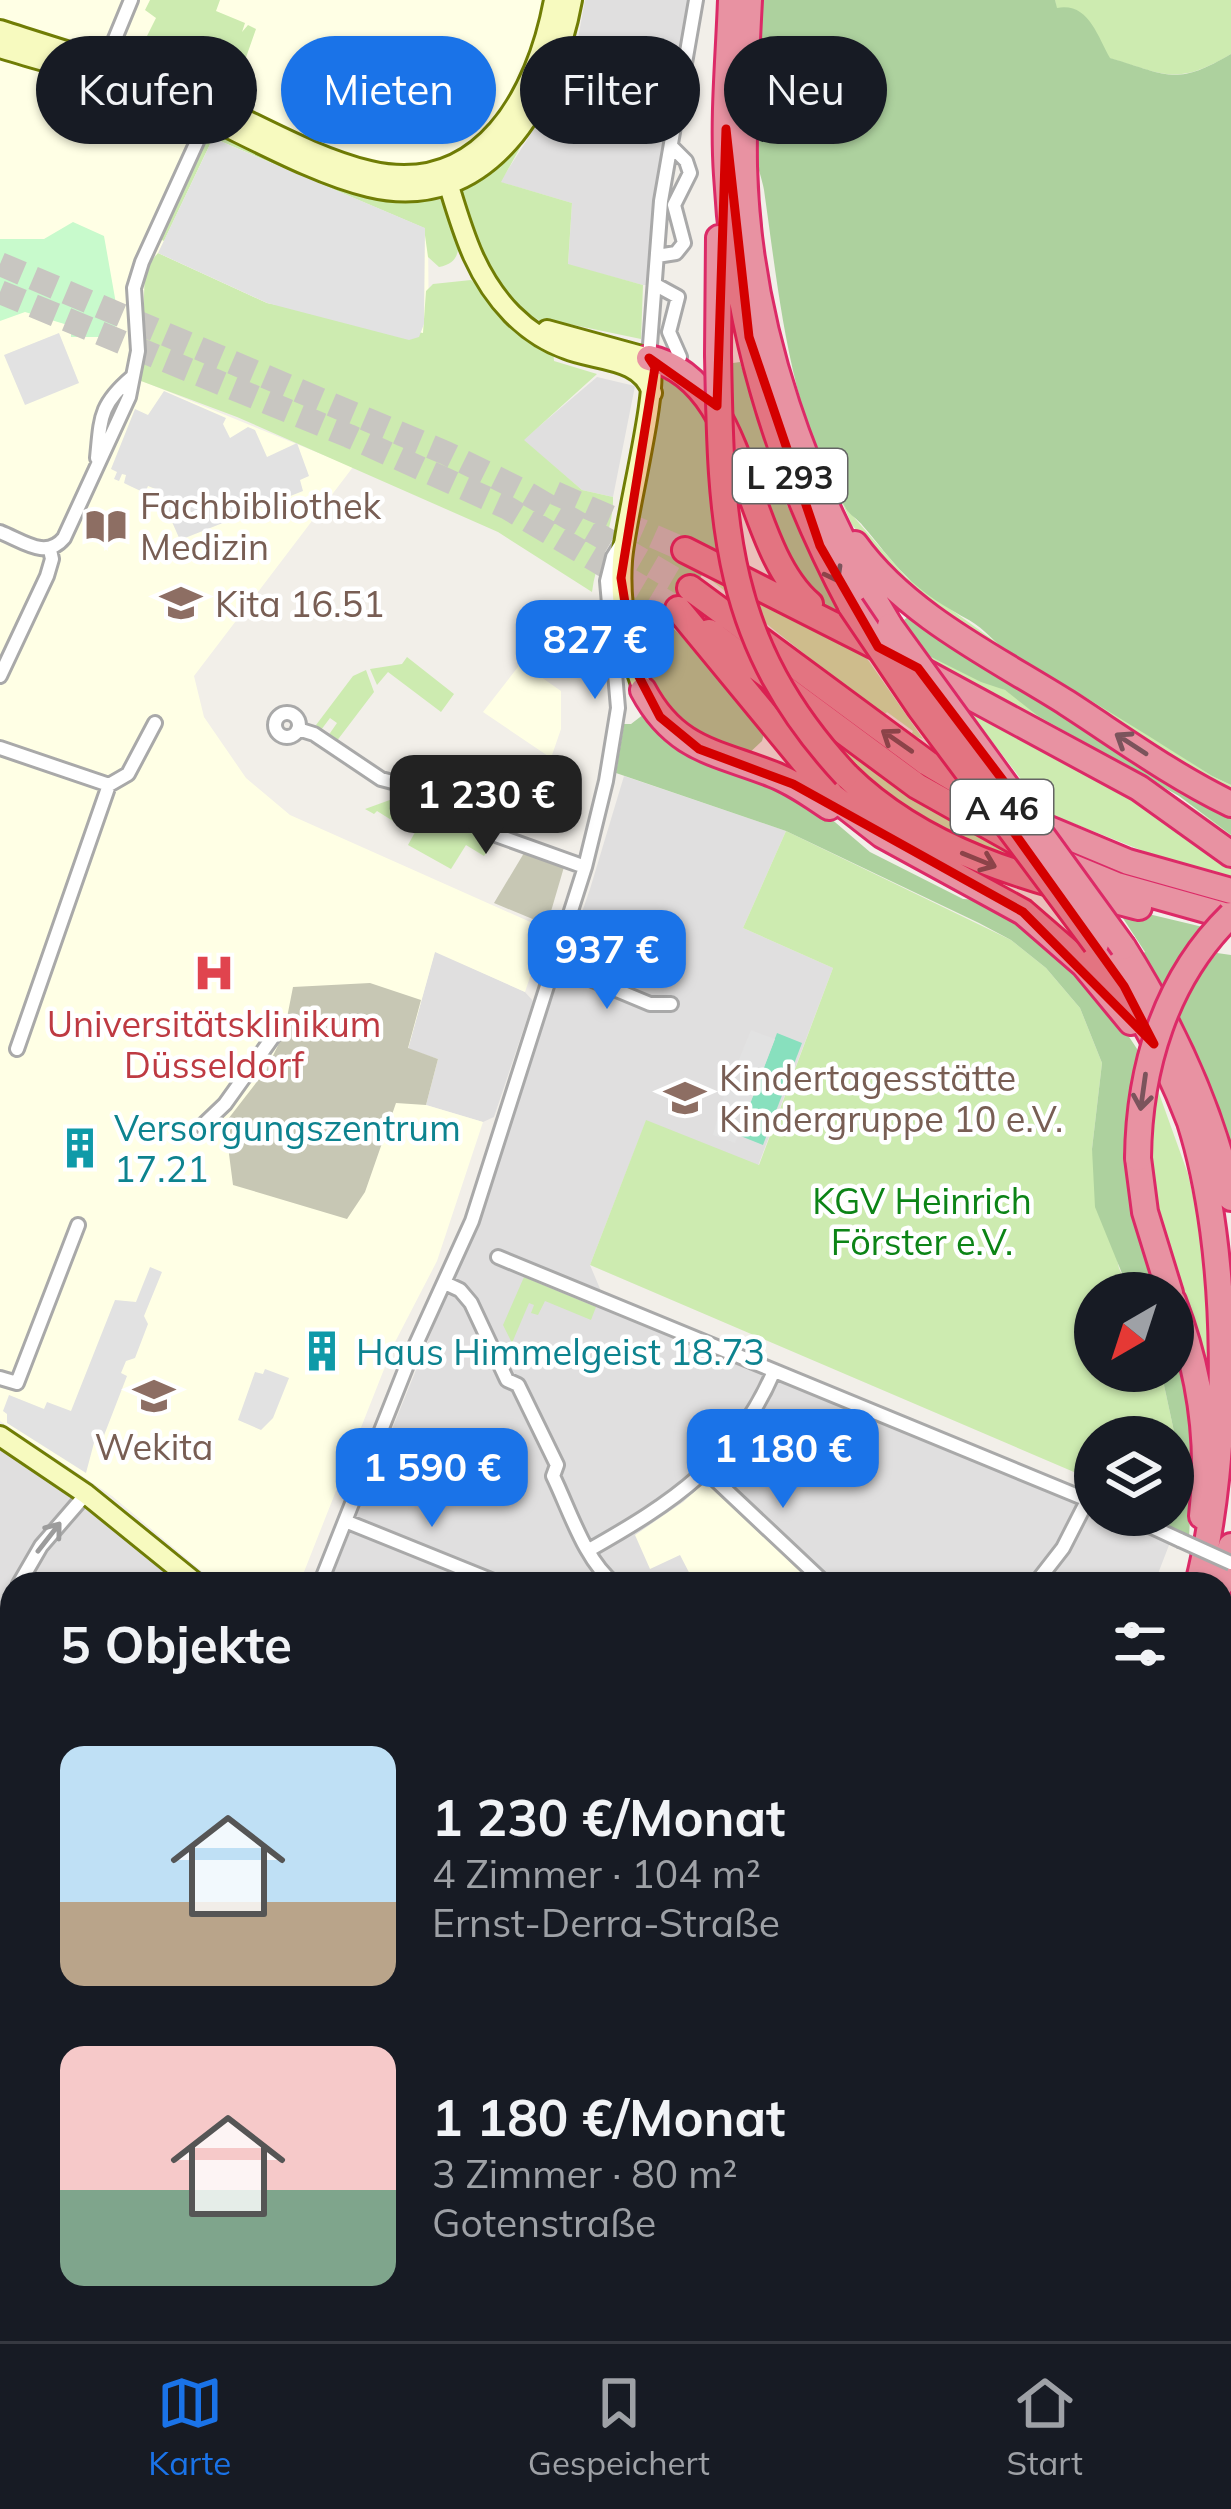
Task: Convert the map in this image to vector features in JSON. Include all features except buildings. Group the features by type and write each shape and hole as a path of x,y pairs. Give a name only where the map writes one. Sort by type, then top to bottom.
{"highway":[{"name":"L 293","path":"729,36 730,0"},
{"name":"L 293","path":"748,0 744,169 750,245 784,398 816,486 890,626 1124,947 1183,1053 1231,1198"},
{"path":"724,135 718,152 724,515 745,615 784,698 846,775 900,819 977,861 1150,910 1188,917 1224,915"},
{"name":"L 293","path":"727,144 735,268 767,406 795,491 851,606 920,708 1096,944 1159,1049 1191,1125 1210,1188 1227,1323 1227,1442 1216,1519 1200,1572"},
{"path":"639,362 677,370 706,399 739,456 773,558 798,593 829,622"},
{"path":"816,486 858,548 912,602 1181,777 1231,804"},
{"path":"685,550 1124,779 1230,853"},
{"path":"684,599 815,779 859,819"},
{"name":"A 46","path":"684,599 733,617 864,718 973,791 1073,841 1231,892"},
{"name":"A 46","path":"684,599 840,731 962,812 1069,866 1224,915"},
{"path":"643,690 659,717 699,748 775,775 1023,912 1084,965 1159,1049"},
{"path":"1164,1272 1145,1212 1138,1158 1142,1095 1157,1033 1190,966 1224,915"},
{"path":"1191,1572 1206,1475 1204,1424 1194,1369"}],"street":[{"path":"116,36 131,0"},
{"path":"446,176 512,112 537,64 554,0"},
{"path":"257,131 330,164 388,174 472,173 503,150 526,121 553,67 572,0"},
{"path":"657,256 676,253 684,243 665,182 696,0"},
{"path":"0,30 36,41"},
{"path":"0,48 36,59"},
{"path":"50,550 64,538 132,382 138,351 136,280 196,144"},
{"path":"639,362 672,200 690,172 671,146"},
{"path":"446,176 465,243 495,292 524,317 549,330 655,371 623,541 621,578 626,625 643,690"},
{"path":"656,285 678,297 669,332 680,357"},
{"path":"96,465 98,427 105,407 132,382"},
{"path":"0,532 50,550"},
{"path":"325,1572 411,1354 472,1220 585,866 615,741 619,680 607,581 623,541"},
{"path":"0,676 47,576 50,550"},
{"path":"17,1048 109,785 128,774 154,723"},
{"path":"298,729 314,734 390,783 431,792 496,835 585,866"},
{"path":"0,748 109,785"},
{"path":"554,964 650,1004 671,1004"},
{"path":"202,1126 225,1104 275,1034"},
{"path":"0,1378 17,1383 78,1225"},
{"path":"498,1257 1074,1495"},
{"path":"445,1283 466,1295 507,1380 518,1384 557,1465 553,1476 600,1572"},
{"path":"589,1550 661,1508 707,1472 736,1438 773,1371"},
{"path":"0,1436 86,1494 182,1572"},
{"path":"707,1472 813,1572"},
{"path":"26,1572 41,1546 86,1494"},
{"path":"345,1521 471,1572"},
{"path":"1045,1572 1074,1532"},
{"path":"1171,1536 1231,1563"}],"highlighted area":[{"path":"726,129 749,337 820,546 878,647 918,668 1036,824 995,806 1124,986 1154,1044 1023,912 793,784 699,749 660,717 636,671 621,578 655,367 649,358 717,406"}],"shaded area":[{"name":"Universitätsklinikum Düsseldorf","path":"0,0 545,0 534,36 520,36 520,78 496,114 496,36 281,36 281,144 467,144 448,155 428,228 429,350 268,307 155,255 145,268 142,381 353,467 194,676 204,717 246,778 290,815 546,929 525,992 435,952 408,1049 438,1059 426,1105 483,1122 437,1261 394,1344 304,1572 203,1572 112,1496 0,1421"},
{"path":"585,0 696,0 690,36 578,36"},
{"path":"210,144 227,144 425,228 424,324 419,337 409,340 267,303 158,253"},
{"path":"524,144 671,144 657,285 568,265 572,203 500,182"},
{"path":"59,333 79,383 25,405 4,355"},
{"path":"597,377 635,386 613,497 582,490 523,440"},
{"path":"164,391 226,418 223,424 230,438 248,427 255,430 267,457 297,443 309,476 300,480 303,491 180,540 158,490 148,486 145,493 124,483 126,475 114,479 117,472 111,469 135,409 148,415"},
{"path":"521,663 561,691 561,729 551,758 483,712"},
{"path":"624,776 786,831 743,928 833,968 758,1166 646,1121 590,1265 606,1303 1074,1499 1074,1536 1162,1536 1171,1540 1159,1572 334,1572 466,1247 590,889"},
{"path":"524,853 564,867 547,925 494,903"},
{"path":"435,951 525,992 533,1001 494,1117 483,1122 426,1105 408,1049"},
{"path":"370,983 421,1000 408,1048 438,1059 426,1105 396,1103 365,1192 347,1219 233,1185 225,1123 266,1070 284,1033 293,987"},
{"path":"751,1030 775,1039 735,1143 713,1135 732,1066 736,1067"},
{"path":"150,1267 162,1272 144,1316 148,1324 135,1358 126,1361 121,1373 127,1376 103,1438 95,1439 86,1473 7,1423 3,1411 9,1395 44,1409 47,1402 71,1411 115,1300 136,1302"},
{"path":"265,1369 289,1378 273,1418 261,1430 238,1420 255,1372 263,1374"},
{"path":"0,1442 91,1502 175,1572 0,1572"},
{"path":"706,1481 802,1572 689,1572 680,1555 650,1569 635,1535"}],"green space":[{"path":"150,0 220,0 216,11 245,23 242,32 248,25 256,29 254,36 147,36 156,18 145,10"},
{"path":"761,0 1055,0 1057,8 1068,7 1084,15 1110,58 1171,75 1197,71 1231,54 1231,785 1012,654 927,594 845,507 811,433 789,353 756,144 887,144 887,36 759,36"},
{"path":"1055,0 1231,0 1231,54 1184,74 1109,58 1089,21 1056,8"},
{"path":"203,144 210,144 164,241 158,238"},
{"path":"227,144 244,144 357,193 383,199 441,200 458,239 456,257 450,263 439,267 428,257 424,228"},
{"path":"521,146 501,182 572,203 568,264 643,285 641,339 569,324 565,330 541,321 522,310 494,279 460,195 462,186"},
{"path":"73,222 104,236 118,315 113,337 71,337 71,326 25,312 0,321 0,239 44,239"},
{"path":"158,253 267,303 423,333 426,291 433,284 471,280 553,350 554,361 597,374 524,440 582,490 613,497 592,592 498,532 237,417 141,381 145,268"},
{"path":"740,362 785,501 843,619 801,590 727,425 726,364"},
{"path":"661,368 664,380 669,380 669,372 710,412 722,561 680,560 702,575 668,624 700,652 765,730 762,741 745,757 659,709 636,655 626,579"},
{"path":"816,443 845,507 906,577 1014,655 1058,683 1083,692 1231,785 1231,793 958,624 904,584 852,525"},
{"path":"682,557 861,650 923,739 911,735 913,731 887,712 883,716"},
{"path":"910,615 1231,816 1231,835 1179,796 1038,716 1005,690 927,655 904,629"},
{"path":"927,655 1009,692 1049,722 1187,803 1231,835 1231,840 1136,774 936,667"},
{"path":"407,657 454,694 441,712 388,672 377,685 370,669 402,664"},
{"path":"366,670 374,692 336,742 328,736 337,723 330,718 321,730 316,725 353,676"},
{"path":"961,701 1096,772 1222,859 1231,867 1231,877 1151,854 1047,813"},
{"path":"644,714 829,817 870,852 963,899 986,903 1011,916 1086,983 1139,1052 1129,1114 1129,1174 1151,1272 1121,1272 1095,1207 1092,1149 1102,1063 1080,1008 1046,968 1011,940 979,923 786,831 616,773 624,724"},
{"path":"819,731 913,800 1017,857 1029,874 903,814"},
{"path":"501,769 554,809 551,813 544,809 538,826 485,791"},
{"path":"409,793 426,799 493,844 484,856 466,845 451,869 408,845 420,823 401,811 393,821 365,809"},
{"name":"KGV Heinrich Förster e.V.","path":"786,831 1011,940 1046,968 1080,1008 1102,1063 1092,1149 1121,1272 1074,1272 1074,1392 1166,1392 1171,1416 1074,1416 1074,1472 590,1265 646,1120 759,1165 833,968 743,928"},
{"path":"1115,906 1207,928 1164,992 1145,952"},
{"path":"1217,953 1231,955 1231,1146 1177,1019"},
{"path":"777,1033 802,1043 763,1145 738,1135"},
{"path":"1156,1085 1188,1174 1208,1264 1220,1422 1194,1345 1194,1272 1169,1272 1147,1163 1152,1162"},
{"path":"524,1277 596,1307 591,1320 545,1301 538,1315 531,1313 534,1305 529,1303 512,1343 503,1325"},
{"path":"1166,1392 1185,1392 1190,1416 1171,1416"}],"tunnel":[{"path":"0,264 446,453 521,490 690,588"},
{"path":"0,292 349,436 506,507 678,609"},
{"path":"555,493 685,550"}],"place":[{"name":"Fachbibliothek Medizin","path":"106,526"},
{"name":"Kita 16.51","path":"181,603"},
{"name":"Universitätsklinikum Düsseldorf","path":"214,973"},
{"name":"Kindertagesstätte Kindergruppe 10 e.V.","path":"685,1098"},
{"name":"Versorgungszentrum 17.21","path":"80,1148"},
{"name":"Haus Himmelgeist 18.73","path":"322,1351"},
{"name":"Wekita","path":"154,1396"}]}
